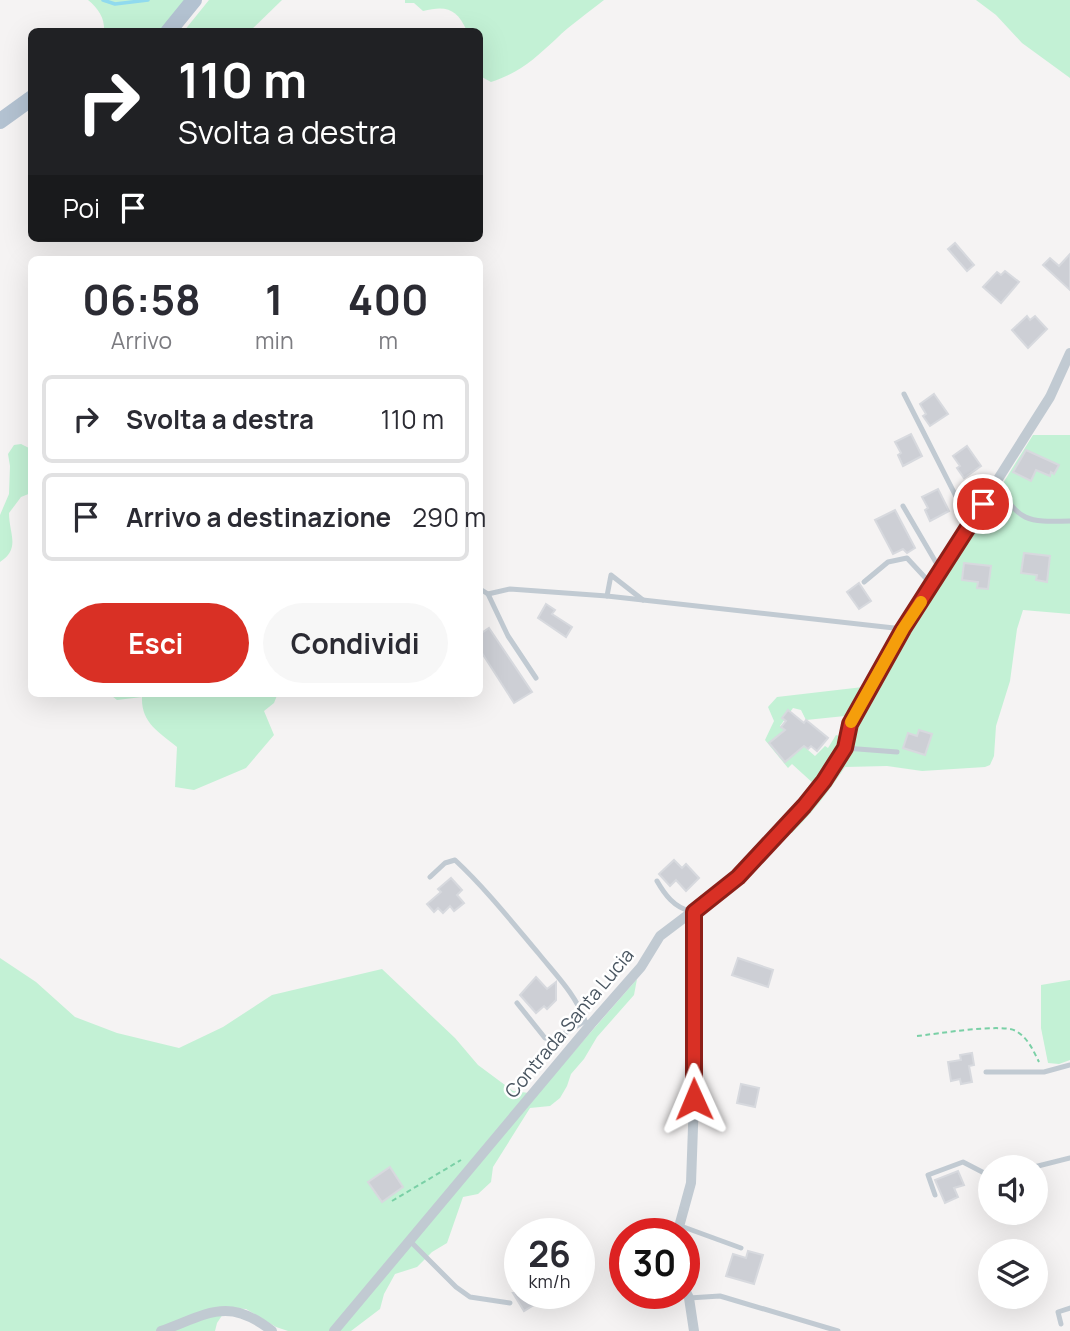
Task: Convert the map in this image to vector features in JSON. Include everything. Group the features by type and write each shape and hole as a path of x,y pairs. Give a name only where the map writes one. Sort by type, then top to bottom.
{"main road":[{"path":"171,28 194,0"},
{"path":"0,121 28,100"}],"street":[{"name":"Contrada Santa Lucia","path":"334,1331 588,1022 641,967 660,936 738,877 824,781 845,748 850,724 903,629 1050,397 1070,353"},
{"path":"681,1218 691,1183 694,912"},
{"path":"161,1331 220,1309 243,1312 272,1331"},
{"path":"689,1309 694,1331"}],"lane":[{"path":"904,394 970,524"},
{"path":"996,484 1013,510 1025,518 1037,522 1070,521"},
{"path":"903,506 941,571"},
{"path":"864,582 888,562 906,558 932,585"},
{"path":"607,596 611,575 645,602"},
{"path":"488,594 510,589 607,596 903,629"},
{"path":"483,591 488,594 508,636 536,678"},
{"path":"845,748 897,752"},
{"path":"430,877 445,863 455,860 466,870 505,912 567,988 588,1022 555,1039 545,1038 517,1003"},
{"path":"657,881 665,895 680,908 694,912"},
{"path":"986,1072 1044,1072 1070,1065"},
{"path":"1048,1164 1070,1158"},
{"path":"935,1195 928,1175 964,1162 978,1170"},
{"path":"700,1236 741,1248"},
{"path":"410,1241 456,1287 470,1297 504,1302"},
{"path":"700,1294 719,1296 838,1331"},
{"path":"1062,1324 1058,1312 1070,1307"}],"path":[{"path":"917,1036 1000,1027 1015,1030 1030,1043 1044,1072"},
{"path":"391,1201 469,1156 482,1154"}],"green space":[{"path":"88,0 187,0 164,28 104,28 95,6"},
{"path":"209,0 282,0 253,28 186,28"},
{"path":"405,0 604,0 526,64 491,82 483,78 483,28 465,28 450,10 439,8 423,11 414,3 405,3"},
{"path":"976,0 1070,0 1070,78 1022,43 996,15"},
{"path":"1033,435 1070,435 1070,614 1023,610 1017,629 1010,681 996,726 994,756 990,765 922,771 887,766 845,767 807,817 792,833 787,832 808,808 853,724"},
{"path":"21,444 28,448 28,494 21,497 9,513 12,546 0,562 0,515 9,494 8,454 14,445"},
{"path":"863,687 845,716 806,720 801,710 793,708 780,726 815,756 825,746 828,748 836,735 843,737 836,754 814,784 792,764 788,768 765,740 774,721 768,707 777,697"},
{"path":"113,697 142,697 117,700"},
{"path":"142,697 276,697 274,703 264,711 274,735 246,768 194,790 175,787 177,747 148,720 142,706"},
{"path":"0,958 36,982 75,1017 117,1033 179,1048 223,1027 272,995 382,969 455,1038 478,1065 513,1091 537,1094 637,979 634,995 597,1037 571,1074 560,1098 550,1106 530,1108 493,1167 491,1182 478,1194 463,1197 447,1243 432,1252 417,1267 395,1274 384,1294 380,1309 351,1331 288,1331 246,1309 227,1308 215,1331 0,1331"},
{"path":"1070,980 1070,1060 1059,1064 1048,1063 1041,1028 1041,985"}],"building":[{"path":"955,243 974,265 967,271 948,249"},
{"path":"1070,254 1070,290 1043,265 1050,258 1059,266"},
{"path":"1005,271 1019,282 1001,303 983,287 997,272 1001,275"},
{"path":"1027,316 1030,320 1035,316 1047,329 1028,348 1012,330"},
{"path":"934,394 948,414 930,426 923,416 926,414 920,404"},
{"path":"911,434 922,456 903,466 898,455 901,453 895,442"},
{"path":"967,446 981,466 964,478 953,456"},
{"path":"1026,450 1059,465 1054,474 1051,472 1050,476 1036,470 1031,481 1013,472"},
{"path":"938,489 949,511 930,521 925,510 928,508 922,497"},
{"path":"895,510 915,548 907,553 903,549 893,554 875,520"},
{"path":"1024,553 1050,556 1047,582 1036,580 1037,575 1021,573"},
{"path":"964,563 991,566 988,589 977,588 978,582 962,580"},
{"path":"859,583 871,601 859,609 847,592"},
{"path":"546,604 555,610 552,614 572,627 566,637 538,618"},
{"path":"489,628 532,692 514,703 483,655 483,632"},
{"path":"788,710 804,723 806,720 828,738 817,751 811,746 808,749 804,746 785,762 769,743 785,730 781,727 786,721 782,718"},
{"path":"919,730 932,734 925,755 903,748 908,733 917,736"},
{"path":"674,860 682,868 686,864 699,878 686,891 676,880 670,886 659,874"},
{"path":"451,878 462,890 457,895 464,903 454,911 450,906 443,913 438,908 434,912 427,904 441,892 438,889"},
{"path":"738,958 773,970 768,987 732,975"},
{"path":"536,977 547,989 556,982 556,1000 547,1009 544,1006 536,1013 520,995"},
{"path":"972,1053 974,1065 969,1066 972,1082 961,1084 960,1079 951,1081 948,1062 961,1060 960,1055"},
{"path":"741,1084 759,1088 755,1107 737,1103"},
{"path":"390,1167 403,1187 382,1202 368,1182"},
{"path":"958,1171 964,1185 954,1188 958,1197 945,1203 935,1180"},
{"path":"748,1251 763,1255 754,1284 726,1276 733,1254 746,1258"}],"waterway":[{"path":"103,0 115,4 148,0"}],"slow traffic":[{"path":"851,722 921,602"}],"route":[{"path":"694,1099 694,912 738,877 824,781 845,748 850,724 903,629 983,504"}]}
